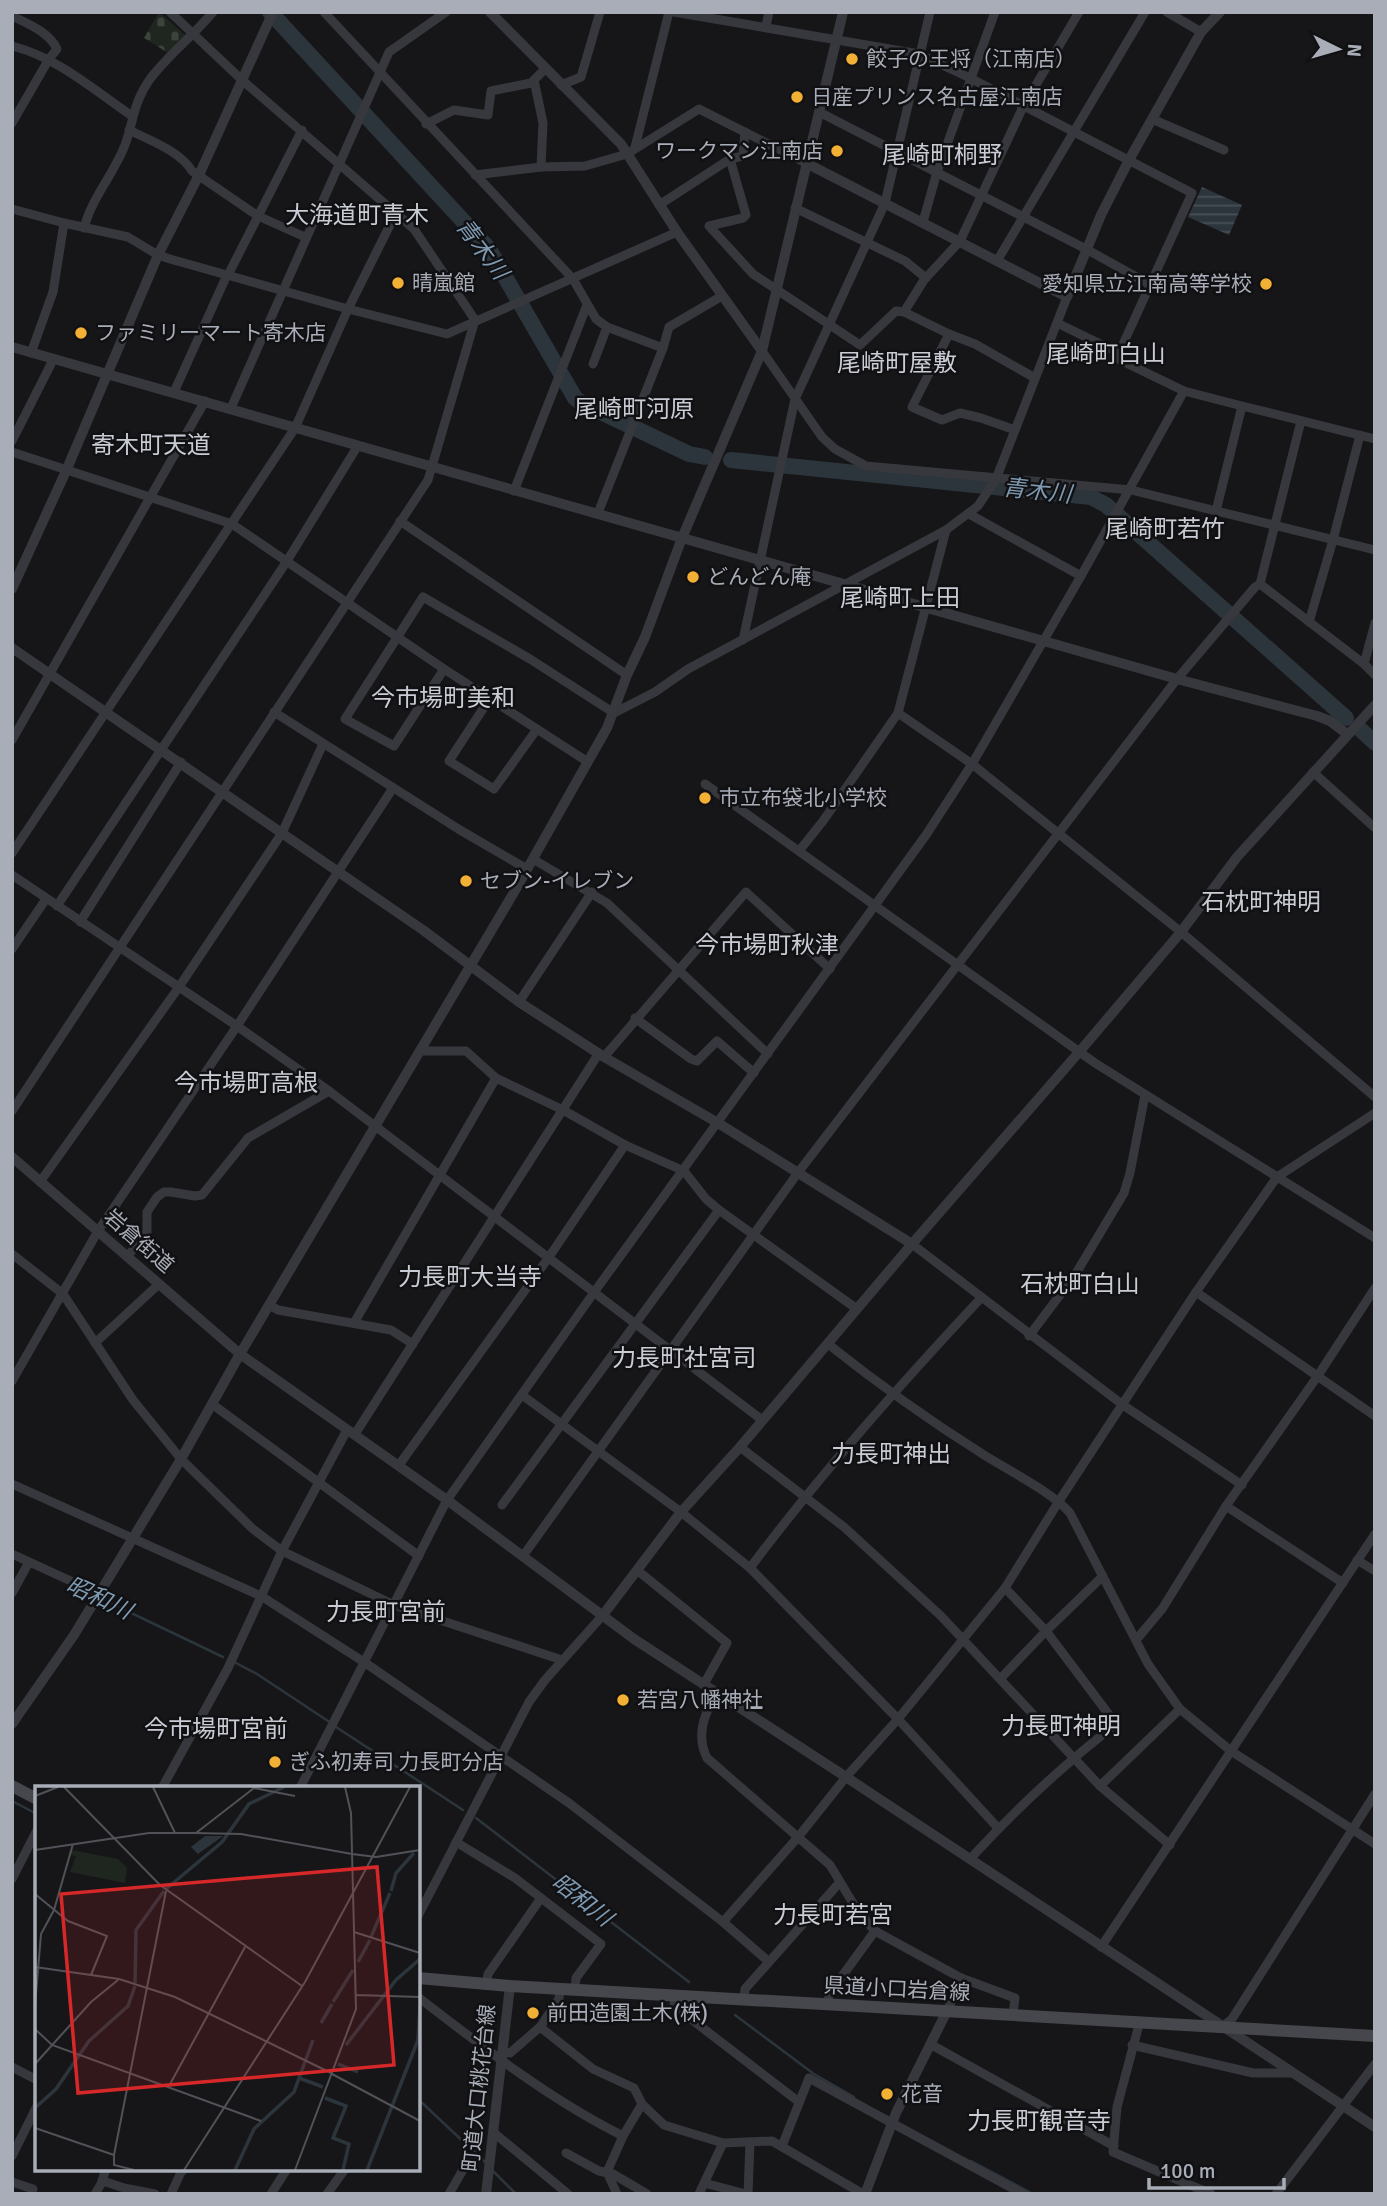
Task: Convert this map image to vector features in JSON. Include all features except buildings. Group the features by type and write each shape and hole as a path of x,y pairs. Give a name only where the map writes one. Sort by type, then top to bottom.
{"main road":[{"path":"12,1786 35,1798"},
{"name":"県道小口岩倉線","path":"420,1978 559,1989 1375,2036"}],"street":[{"path":"170,12 242,80 414,229 475,320"},
{"path":"85,228 89,212 124,146 135,105 150,80 213,12"},
{"path":"12,589 66,471 158,255 200,175 273,12"},
{"path":"324,12 573,279 596,319 607,327 663,348"},
{"path":"231,408 389,52 446,12"},
{"path":"490,12 561,85 631,150 659,205 677,232 822,437 835,449 866,466 994,483 1131,490 1375,550"},
{"path":"561,85 581,77 600,12"},
{"path":"631,150 671,12 919,54 1073,130 1192,193 1149,284 1119,354 1120,359 1184,391 1375,439"},
{"path":"765,26 769,12"},
{"path":"12,1724 74,1635 181,1459 240,1354 530,864 614,713 682,538 762,351 843,12"},
{"path":"743,640 795,399 885,203 930,12"},
{"path":"923,222 937,172 995,12"},
{"path":"904,312 926,278 960,242 1023,107 1079,12"},
{"path":"997,261 1145,12"},
{"path":"1167,12 1201,32"},
{"path":"614,713 634,705 688,669 946,530 970,514 994,483 1086,249 1129,160 1201,32 1220,12"},
{"path":"12,16 38,29 57,49 12,123"},
{"path":"12,46 49,59 132,116"},
{"path":"426,124 454,110 488,115 491,91 531,83 545,69"},
{"path":"534,80 543,123 541,167"},
{"path":"475,175 541,167 585,166 631,150 699,109 1067,297"},
{"path":"819,112 1149,284"},
{"path":"1152,119 1224,150"},
{"path":"129,130 160,145 258,215 305,237"},
{"path":"174,392 227,275 302,130"},
{"path":"659,205 730,159 743,156 745,132"},
{"path":"730,159 746,215 709,226 752,274 860,345 896,311 904,312 975,344 1035,378"},
{"path":"795,208 905,261 926,278"},
{"path":"12,209 128,237 158,255 447,334 677,232"},
{"path":"12,853 295,428 348,309 396,213"},
{"path":"31,353 53,292 64,223"},
{"path":"598,513 669,327 722,296"},
{"path":"514,491 587,305"},
{"path":"12,1111 428,480 475,320"},
{"path":"1057,323 1119,354"},
{"path":"593,364 607,327"},
{"path":"949,334 912,407 942,420 960,413 1015,430"},
{"path":"12,347 231,408 357,447 848,583 1177,679 1317,716 1347,733"},
{"path":"12,441 53,360"},
{"path":"301,1786 447,1500 594,1292 926,835 972,764 1082,576 1184,391"},
{"path":"12,740 205,401"},
{"path":"1216,511 1242,406"},
{"path":"523,1556 797,1174 1177,679 1260,584 1301,421"},
{"path":"1309,622 1360,435"},
{"path":"57,906 287,561 357,447"},
{"path":"12,452 232,524 443,669 588,762"},
{"path":"970,514 1082,576"},
{"path":"400,521 627,675"},
{"path":"799,851 898,713 946,530"},
{"path":"1260,584 1375,675"},
{"path":"443,669 394,746 345,719 423,597 530,659 614,713"},
{"path":"1364,664 1375,623"},
{"path":"12,648 338,871 519,1002 601,1055 718,1123 912,1244 1029,1336 1123,1405 1242,1485"},
{"path":"489,698 449,761 494,789 537,729"},
{"path":"420,1912 532,1696 603,1615 681,1512 740,1447 1181,932 1237,858 1375,705"},
{"path":"274,712 393,788 530,864 593,892 768,1054"},
{"path":"898,713 972,764 1181,932 1375,1097"},
{"path":"40,1182 179,987 282,833 323,744"},
{"path":"80,922 181,762"},
{"path":"1313,772 1375,828"},
{"path":"705,784 1080,1051 1145,1095 1375,1238"},
{"path":"12,1381 98,1231 393,788"},
{"path":"12,876 237,1026 328,1091 762,1420"},
{"path":"519,1002 593,892"},
{"path":"163,1786 228,1668 282,1551 351,1432 413,1345 601,1055 746,892 830,969"},
{"path":"12,949 47,899"},
{"path":"635,1018 691,1059 697,1061 717,1041 754,1073"},
{"path":"420,1051 466,1051 496,1078 564,1110 625,1145 684,1171 706,1199 719,1210 857,1308"},
{"path":"354,1323 496,1078"},
{"path":"127,1257 147,1232 147,1212 163,1192 202,1195 248,1139 328,1091"},
{"path":"1029,1336 1075,1276 1124,1193 1145,1095"},
{"path":"723,1922 898,1719 1005,1588 1196,1292 1278,1177 1375,1113"},
{"path":"399,1465 549,1257 625,1145"},
{"name":"岩倉街道","path":"12,1157 240,1354 399,1465 634,1639 1375,2127"},
{"path":"502,1505 719,1210"},
{"path":"12,1254 63,1294 133,1400 181,1459 253,1529 282,1551 394,1605 562,1660"},
{"path":"95,1343 159,1284"},
{"path":"1136,1640 1162,1609 1226,1506 1317,1377 1375,1288"},
{"path":"1196,1292 1375,1416"},
{"path":"750,1568 803,1497 981,1298"},
{"path":"270,1305 278,1310 391,1330 413,1345"},
{"path":"828,1344 892,1395 1059,1501 1070,1513 1148,1664 1180,1709 1231,1751 1375,1844"},
{"path":"522,1395 681,1512 750,1568 898,1719 998,1828"},
{"path":"212,1404 419,1556"},
{"path":"740,1447 844,1527 963,1638 1100,1786 1170,1845"},
{"path":"12,1484 261,1596 364,1662 569,1803 723,1922 768,1961"},
{"path":"1226,1506 1343,1583"},
{"path":"1101,1947 1375,1534"},
{"path":"12,1554 27,1564 97,1597"},
{"path":"1357,1560 1375,1571"},
{"path":"12,1593 27,1564"},
{"path":"637,1570 727,1643 704,1684"},
{"path":"1000,1679 1046,1630 1103,1576"},
{"path":"970,1859 998,1828 1073,1757 1116,1724 1046,1630 1005,1588"},
{"path":"717,1694 704,1719 701,1734 701,1747 706,1758 830,1865 857,1910 875,1931 961,1978 1015,1998 1013,2014"},
{"path":"1100,1786 1180,1709"},
{"path":"1222,2027 1231,2019 1375,1794"},
{"path":"12,1879 35,1834"},
{"path":"456,1842 515,1878 601,1944 576,1978 575,1989"},
{"path":"744,1999 745,1989 840,1882"},
{"path":"486,1984 488,1974 541,1898"},
{"path":"828,2004 829,1994 875,1931"},
{"path":"540,2026 593,2069 634,2088 642,2105 667,2126 723,2143 772,2141 864,2194 891,2125 961,1978"},
{"name":"町道大口桃花台線","path":"486,2194 510,1986"},
{"path":"502,2057 540,2026 559,1999 559,1989"},
{"path":"675,1995 674,2006 799,2102"},
{"path":"420,1998 582,2116 623,2136"},
{"path":"1140,2021 1118,2107 1113,2152 1211,2194"},
{"path":"930,2044 1114,2146"},
{"path":"1132,2045 1253,2073 1293,2073"},
{"path":"1276,2194 1375,2064"},
{"path":"12,2067 35,2079"},
{"path":"782,2146 809,2078 891,2125 1023,2194"},
{"path":"617,2194 607,2172 623,2136 642,2105"},
{"path":"12,2156 35,2110"},
{"path":"493,2132 568,2194"},
{"path":"704,2183 747,2194 750,2142"},
{"path":"699,2194 723,2143"},
{"path":"566,2153 647,2194"},
{"path":"449,2194 471,2156"},
{"path":"95,2194 106,2171"},
{"path":"171,2194 182,2171"},
{"path":"271,2194 285,2171"},
{"path":"327,2194 344,2171"},
{"path":"103,2181 155,2194"},
{"path":"12,2182 33,2189"}],"green space":[{"path":"159,12 185,35 168,53 144,38"}],"shaded area":[{"path":"1202,187 1242,205 1229,235 1188,217"}],"waterway":[{"name":"青木川","path":"270,12 489,249 575,398 689,454 705,457"},
{"name":"青木川","path":"731,460 1091,497 1106,505 1346,718"},
{"name":"青木川","path":"1361,730 1375,743"},
{"name":"昭和川","path":"100,1598 223,1657"},
{"name":"昭和川","path":"234,1662 328,1721"},
{"name":"昭和川","path":"336,1727 463,1810"},
{"path":"12,1801 35,1813"},
{"name":"昭和川","path":"476,1818 689,1982"},
{"name":"昭和川","path":"735,2015 814,2074 854,2097"},
{"path":"420,2101 487,2164"},
{"name":"昭和川","path":"971,2161 1033,2194"},
{"path":"491,2169 516,2194"}],"place":[{"name":"餃子の王将（江南店）","path":"852,59"},
{"name":"日産プリンス名古屋江南店","path":"797,97"},
{"name":"ワークマン江南店","path":"837,151"},
{"name":"晴嵐館","path":"398,283"},
{"name":"愛知県立江南高等学校","path":"1266,284"},
{"name":"ファミリーマート寄木店","path":"81,333"},
{"name":"どんどん庵","path":"693,577"},
{"name":"市立布袋北小学校","path":"705,798"},
{"name":"セブン-イレブン","path":"466,881"},
{"name":"若宮八幡神社","path":"623,1700"},
{"name":"ぎふ初寿司 力長町分店","path":"275,1762"},
{"name":"前田造園土木(株)","path":"533,2013"},
{"name":"花音","path":"887,2094"}],"district":[{"name":"尾崎町桐野","path":"942,155"},
{"name":"大海道町青木","path":"357,215"},
{"name":"尾崎町白山","path":"1106,354"},
{"name":"尾崎町屋敷","path":"897,363"},
{"name":"尾崎町河原","path":"634,409"},
{"name":"寄木町天道","path":"151,445"},
{"name":"尾崎町若竹","path":"1165,529"},
{"name":"尾崎町上田","path":"900,598"},
{"name":"今市場町美和","path":"443,698"},
{"name":"石枕町神明","path":"1261,902"},
{"name":"今市場町秋津","path":"767,945"},
{"name":"今市場町高根","path":"246,1083"},
{"name":"力長町大当寺","path":"470,1277"},
{"name":"石枕町白山","path":"1080,1284"},
{"name":"力長町社宮司","path":"684,1358"},
{"name":"力長町神出","path":"891,1454"},
{"name":"力長町宮前","path":"386,1612"},
{"name":"力長町神明","path":"1061,1726"},
{"name":"今市場町宮前","path":"216,1729"},
{"name":"力長町若宮","path":"833,1915"},
{"name":"力長町観音寺","path":"1039,2121"}]}
